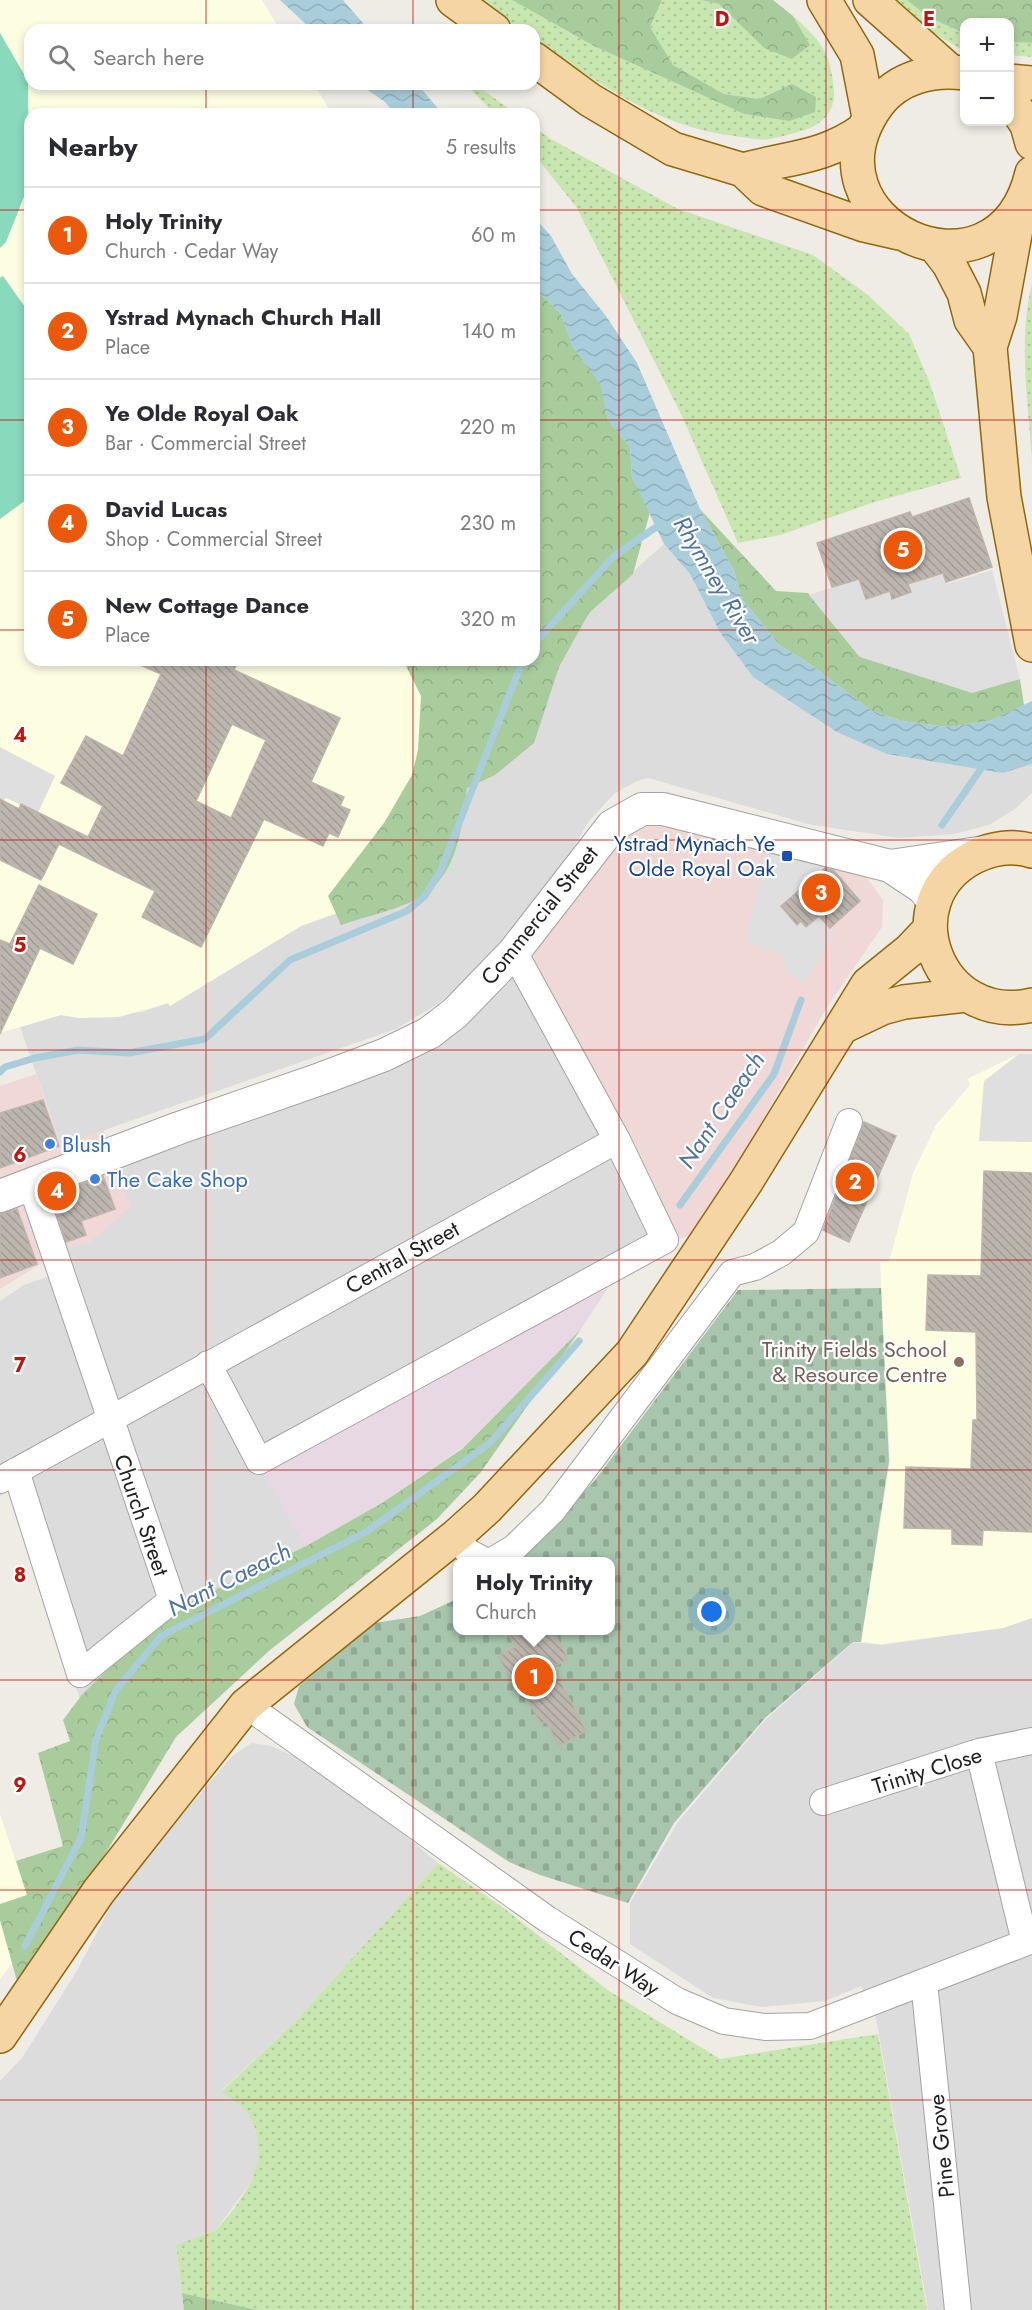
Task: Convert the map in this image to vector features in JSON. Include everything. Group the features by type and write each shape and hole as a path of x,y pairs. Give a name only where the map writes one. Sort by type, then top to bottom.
{"main road":[{"path":"453,0 486,24"},
{"path":"824,0 857,55 866,124 859,159 864,188 878,214 900,234"},
{"path":"870,0 957,72"},
{"path":"540,63 590,100 673,149 743,170 763,189 864,225 935,246 955,246 974,242 1007,222 1028,189"},
{"path":"743,170 822,153 845,143 866,124 880,101 903,83 930,73 957,72"},
{"path":"1014,81 1032,82"},
{"path":"1014,105 1027,125 1032,143"},
{"path":"1028,189 1000,316 990,347 1004,497 1032,645"},
{"path":"935,246 950,264 964,293 971,320 990,347"},
{"path":"0,2036 99,1891 246,1705 456,1536 487,1508 632,1353 746,1182 868,984 910,950 932,915 946,880 963,863 1014,845"},
{"path":"932,915 934,955 946,978 966,996 990,1006 1016,1009 1032,1005"},
{"path":"842,1027 882,1008 904,1002 966,996"}],"street":[{"name":"Commercial Street","path":"0,1196 393,1051 429,1033 455,1013 514,952 612,826 642,809 663,809 890,866 923,888 932,915"},
{"name":"Commercial Street","path":"890,866 1014,845"},
{"path":"208,1364 259,1461 665,1240 617,1140 514,952"},
{"path":"498,1557 514,1548 553,1510 732,1273 755,1267 781,1253 806,1232 849,1122"},
{"name":"Central Street","path":"8,1476 617,1140"},
{"name":"Church Street","path":"8,1476 80,1674 172,1600 31,1184"},
{"path":"456,1536 468,1552 478,1557"},
{"name":"Cedar Way","path":"246,1705 547,1918 677,2001 701,2014 724,2021 765,2027 810,2026 1028,1941"},
{"name":"Trinity Close","path":"823,1802 979,1752 1032,1741"},
{"path":"979,1752 1028,1941"},
{"name":"Pine Grove","path":"924,1982 958,2310"}],"shaded area":[{"path":"0,0 262,0 276,24 24,24 24,90 318,90 328,108 24,108 24,666 461,666 490,686 343,911 301,926 170,1006 168,1003 119,1017 79,1018 61,1015 0,1033"},
{"path":"664,544 690,574 721,634 753,677 791,701 1003,773 1032,764 1032,793 1015,809 989,825 954,834 900,838 812,825 648,778 637,781 614,794 589,821 561,869 502,952 439,1003 396,1029 61,1145 20,1027 61,1015 79,1018 142,1012 169,1003 170,1006 301,926 343,911 529,666 540,666 540,655"},
{"path":"937,557 947,584 992,570 1020,679 972,693 860,657 809,595 859,579 866,599 889,591 893,599 911,593 909,585 931,577"},
{"path":"0,747 55,776 38,813 6,798 3,801 0,799"},
{"path":"662,821 852,870 867,878 883,900 882,927 827,1007 697,1235 668,1241 520,961 617,840 637,827"},
{"path":"767,847 829,864 781,906 797,924 801,921 807,927 819,916 830,928 834,924 832,939 805,983 785,972 783,954 745,942"},
{"path":"520,962 668,1241 261,1466 306,1546 192,1601 83,1706 55,1635 10,1491 0,1496 0,1301 24,1285 70,1269 65,1249 116,1158 280,1104"},
{"name":"Trinity Fields School & Resource Centre","path":"1019,1054 1032,1054 1032,1618 1003,1628 881,1644 861,1642 890,1462 880,1262 889,1262 913,1173 936,1125 970,1085 967,1079"},
{"path":"1019,1054 1032,1054 1032,1142 979,1141 984,1081"},
{"path":"36,1074 61,1145 104,1130 131,1207 90,1242 65,1249 0,1289 0,1086"},
{"path":"608,1288 581,1329 462,1448 382,1503 306,1546 260,1466"},
{"path":"1032,1618 1032,2310 928,2310 875,2013 861,1986 825,2001 762,2007 713,1998 630,1944 630,1903 678,1822 766,1719 854,1642 882,1645 1003,1628"},
{"path":"252,1743 271,1746 298,1758 384,1818 438,1863 296,2021 222,2090 246,2111 255,2128 259,2155 252,2181 216,2230 176,2245 184,2310 0,2310 0,2081 22,2058 78,1969 118,1892 232,1756"},
{"path":"0,1814 27,1895 0,1904"},
{"path":"0,1920 13,1962 0,1979"}],"green space":[{"path":"477,0 512,0 594,46 744,114 789,121 792,84 759,99 724,94 673,65 650,27 662,0 701,0 719,4 764,48 810,45 793,16 824,49 831,67 834,100 829,113 814,126 774,138 752,139 705,131 652,112 604,86 540,43 540,24 512,24"},
{"path":"512,0 662,0 650,27 673,65 724,94 759,99 792,84 816,97 815,112 789,121 744,114 594,46"},
{"path":"701,0 773,0 793,16 810,45 792,59 764,48 719,4"},
{"path":"892,0 907,0 928,17 960,31 960,49 923,27"},
{"path":"907,0 1032,0 1032,43 1014,42 1014,18 960,18 960,31 928,17"},
{"path":"0,33 24,74 24,90 28,90 28,108 24,108 24,197 6,242 0,248"},
{"path":"1014,42 1032,43 1032,57 1014,55"},
{"path":"471,90 483,90 508,108 489,108"},
{"path":"540,131 678,209 813,255 868,295 909,334 929,381 961,478 875,502 780,535 738,543 681,414 577,208 540,162"},
{"path":"3,276 24,306 24,501 0,519 0,278"},
{"path":"1032,284 1032,460 1025,349"},
{"path":"540,294 561,314 573,347 601,384 608,420 630,447 632,477 650,512 633,574 589,613 559,667 534,743 495,775 467,788 456,849 443,876 433,887 414,901 341,925 328,896 384,823 412,775 418,750 421,696 406,666 540,666"},
{"path":"700,509 776,591 808,593 859,656 971,691 1020,679 1024,705 989,721 950,727 901,721 870,710 810,664 779,645 742,599 734,571"},
{"path":"881,1288 889,1461 861,1642 853,1642 765,1718 674,1823 628,1903 540,1875 509,1862 307,1727 294,1704 299,1686 374,1623 420,1616 453,1601 453,1635 615,1635 615,1557 524,1557 595,1480 738,1290"},
{"path":"581,1329 481,1472 437,1519 270,1650 176,1737 79,1897 17,1981 0,1920 0,1904 27,1895 16,1861 63,1846 38,1753 70,1741 63,1720 81,1696 139,1638 192,1601 306,1546 382,1503 462,1449"},
{"path":"438,1863 501,1906 609,1991 720,2059 878,2034 927,2310 257,2310 182,2293 176,2245 216,2230 234,2209 252,2181 259,2155 255,2128 246,2111 222,2091 296,2021"},
{"path":"182,2293 257,2310 184,2310"}],"water":[{"path":"280,0 343,0 364,24 306,24"},
{"path":"368,90 422,90 438,108 390,108"},
{"name":"Rhymney River","path":"540,224 551,236 572,274 606,316 637,363 700,509 734,571 742,599 779,645 810,664 870,710 901,721 950,727 989,721 1032,701 1032,764 1003,773 887,754 837,732 753,677 721,634 690,574 664,544 632,477 630,447 608,420 600,384 573,347 561,314 540,294"}],"building":[{"path":"969,498 992,567 946,582 943,573 908,584 911,592 892,599 890,591 866,599 859,579 832,587 817,543 910,512 912,517"},
{"path":"143,666 236,666 234,670 340,718 311,782 344,797 340,806 350,810 338,837 329,833 323,846 264,819 201,947 142,917 155,891 59,844 41,880 0,860 0,799 19,809 21,804 88,837 103,806 61,783 86,736 123,756 161,674","holes":["232,724 266,740 231,818 196,801"]},
{"path":"825,868 834,871 860,901 830,928 819,916 806,927 801,921 797,925 781,906"},
{"path":"39,885 97,914 73,964 40,948 0,1034 0,940 10,944"},
{"path":"43,1100 59,1146 0,1168 0,1113"},
{"path":"864,1122 896,1136 849,1242 823,1230"},
{"path":"984,1171 1032,1173 1032,1532 983,1530 982,1545 952,1544 952,1529 904,1528 906,1467 971,1469 973,1420 977,1420 976,1332 926,1330 928,1275 981,1276"},
{"path":"103,1176 115,1209 81,1221 86,1235 66,1242 51,1196"},
{"path":"17,1209 37,1264 0,1278 0,1214"},
{"path":"509,1635 531,1635 532,1637 556,1635 568,1659 553,1667 586,1731 559,1746 546,1721 541,1724 521,1687 516,1691 498,1656 515,1647"}],"waterway":[{"name":"Rhymney River","path":"540,637 613,557 662,523"},
{"path":"0,1072 5,1067 35,1058 78,1050 129,1053 205,1039 290,960 407,911 424,897 440,872 521,666"},
{"name":"Nant Caeach","path":"942,825 985,763"},
{"name":"Nant Caeach","path":"680,1205 774,1074 801,1000"},
{"name":"Nant Caeach","path":"25,1946 81,1838 96,1739 116,1690 161,1636 366,1532 490,1443 579,1341"}],"place":[{"name":"New Cottage Dance","path":"903,550"},
{"name":"Ystrad Mynach Ye Olde Royal Oak","path":"787,856"},
{"name":"Ye Olde Royal Oak","path":"821,893"},
{"name":"Blush","path":"50,1144"},
{"name":"The Cake Shop","path":"95,1179"},
{"name":"Ystrad Mynach Church Hall","path":"855,1182"},
{"name":"David Lucas","path":"57,1191"},
{"name":"Trinity Fields School & Resource Centre","path":"959,1362"},
{"name":"Holy Trinity","path":"534,1677"}]}
